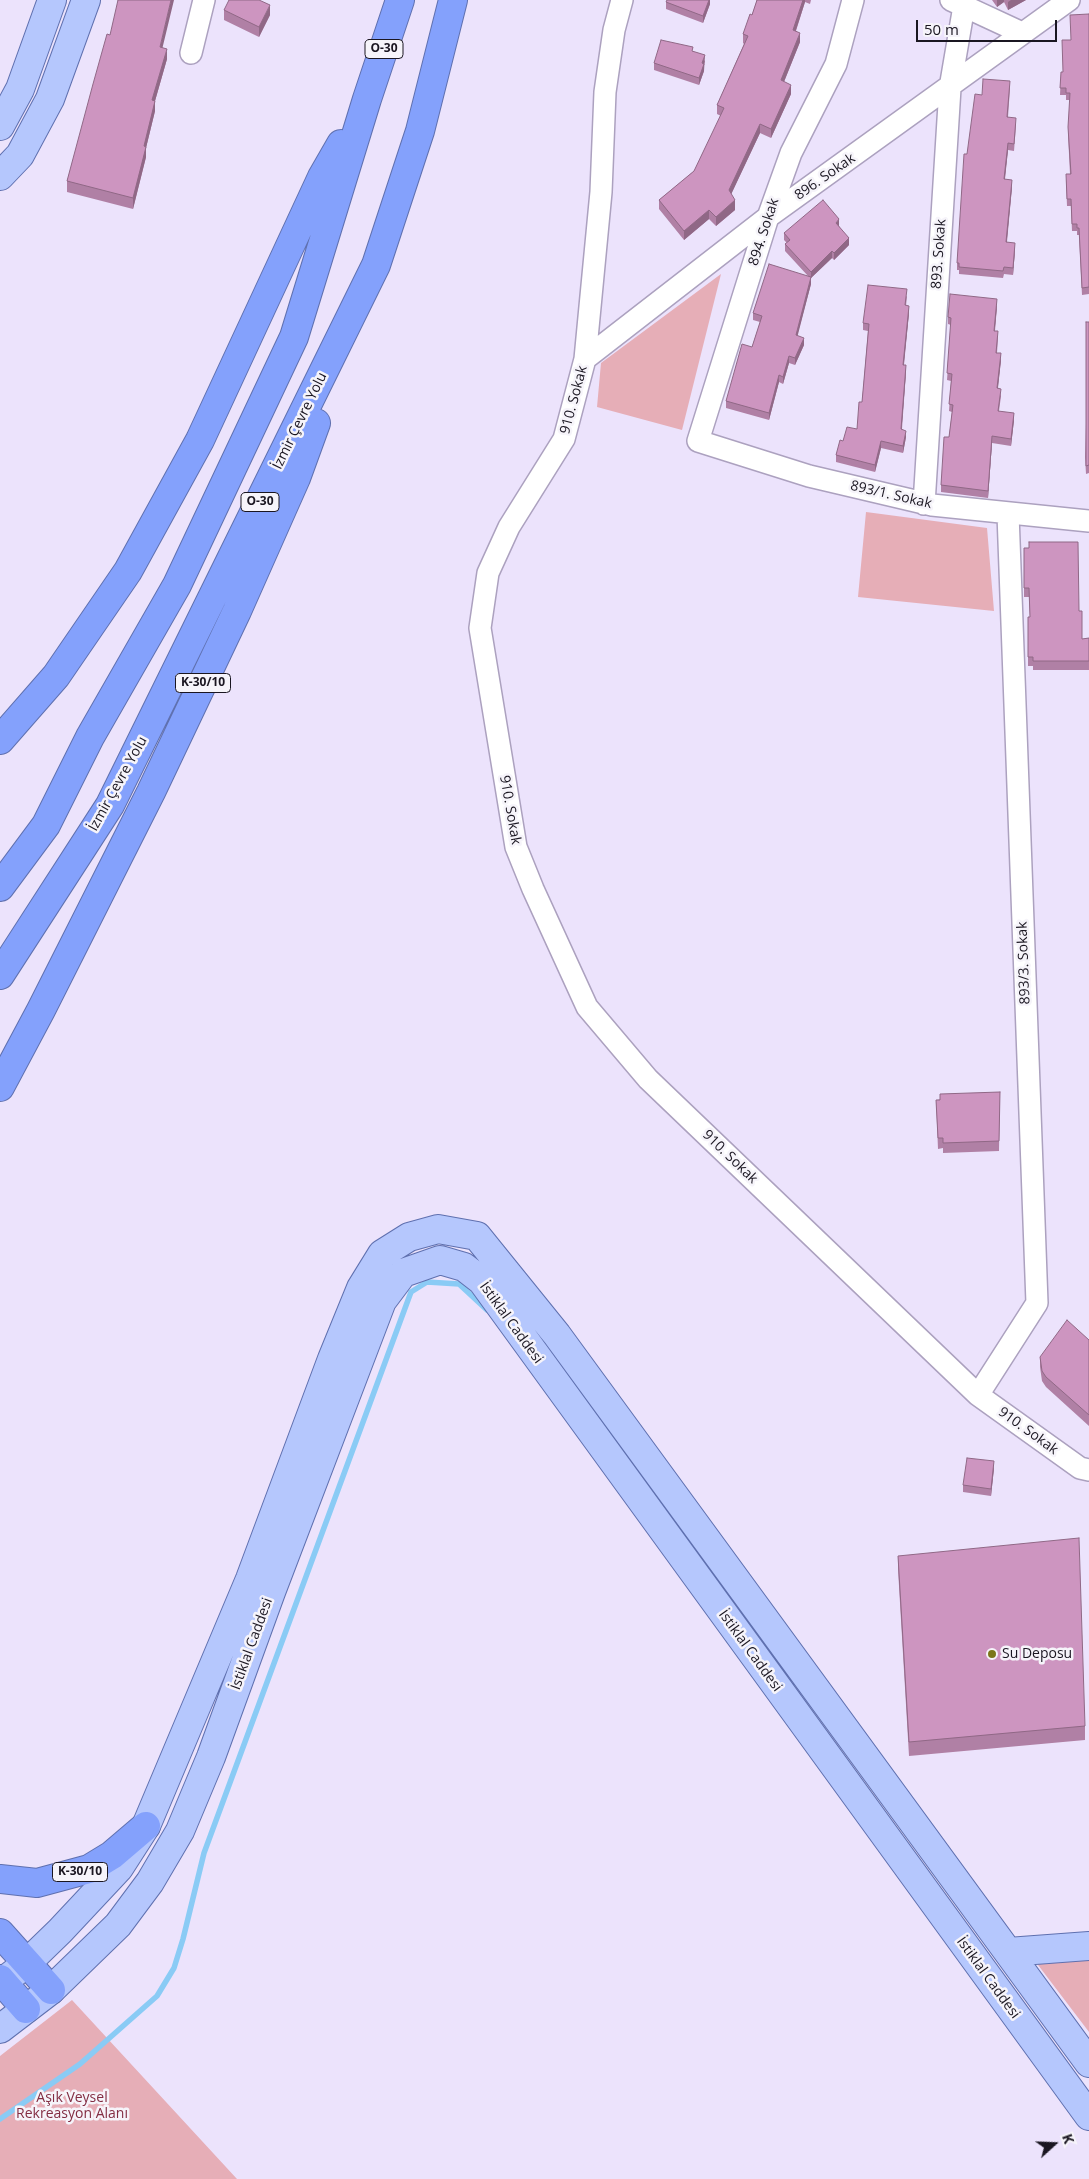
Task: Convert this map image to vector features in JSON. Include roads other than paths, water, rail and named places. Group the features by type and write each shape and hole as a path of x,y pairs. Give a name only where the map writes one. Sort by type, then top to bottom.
{"highway":[{"name":"O-30","path":"0,888 46,825 90,737 177,586 290,345 400,0"},
{"name":"İzmir Çevre Yolu","path":"0,975 110,805 376,265 420,131 453,0"},
{"path":"0,740 56,676 128,571 200,440 322,177 367,99"},
{"name":"K-30/10","path":"0,1086 46,1001 151,792 236,612 296,478 376,265"},
{"name":"K-30/10","path":"0,1880 37,1883 90,1870 112,1855 146,1826"},
{"path":"0,1933 51,1990"},
{"path":"1,1982 26,2009"}],"main road":[{"path":"0,126 20,89 52,0"},
{"path":"0,176 20,155 50,100 86,0"},
{"name":"İstiklal Caddesi","path":"1,1982 27,1962 60,1931 118,1868 146,1826 250,1578 361,1288 382,1254 409,1237 438,1228 477,1236 557,1335 1089,2063"},
{"name":"İstiklal Caddesi","path":"0,2029 51,1990 118,1925 150,1882 180,1831 211,1757 284,1556 382,1301 403,1273 440,1260 464,1266 482,1281 1089,2116"},
{"path":"1008,1952 1089,1946"}],"street":[{"path":"191,53 204,0"},
{"name":"910. Sokak","path":"622,0 614,30 605,92 601,192 585,359 564,439 509,527 488,573 480,628 516,847 533,889 588,1007 648,1079 978,1395 1080,1468 1089,1470"},
{"name":"894. Sokak","path":"698,441 768,218 791,152 836,64 853,0"},
{"name":"896. Sokak","path":"585,359 768,218 1070,0"},
{"path":"958,3 1022,33"},
{"name":"893. Sokak","path":"924,504 950,88 958,3"},
{"name":"893/1. Sokak","path":"698,441 809,476 924,504 1008,514 1089,520"},
{"name":"893/3. Sokak","path":"978,1395 1037,1303 1008,514"}],"waterway":[{"path":"0,2119 80,2064 157,1996 174,1968 204,1853 411,1292 427,1282 459,1284 487,1310"}],"place":[{"name":"Su Deposu","path":"992,1654"}],"park label":[{"name":"Aşık Veysel Rekreasyon Alanı","path":"72,2106"}]}
